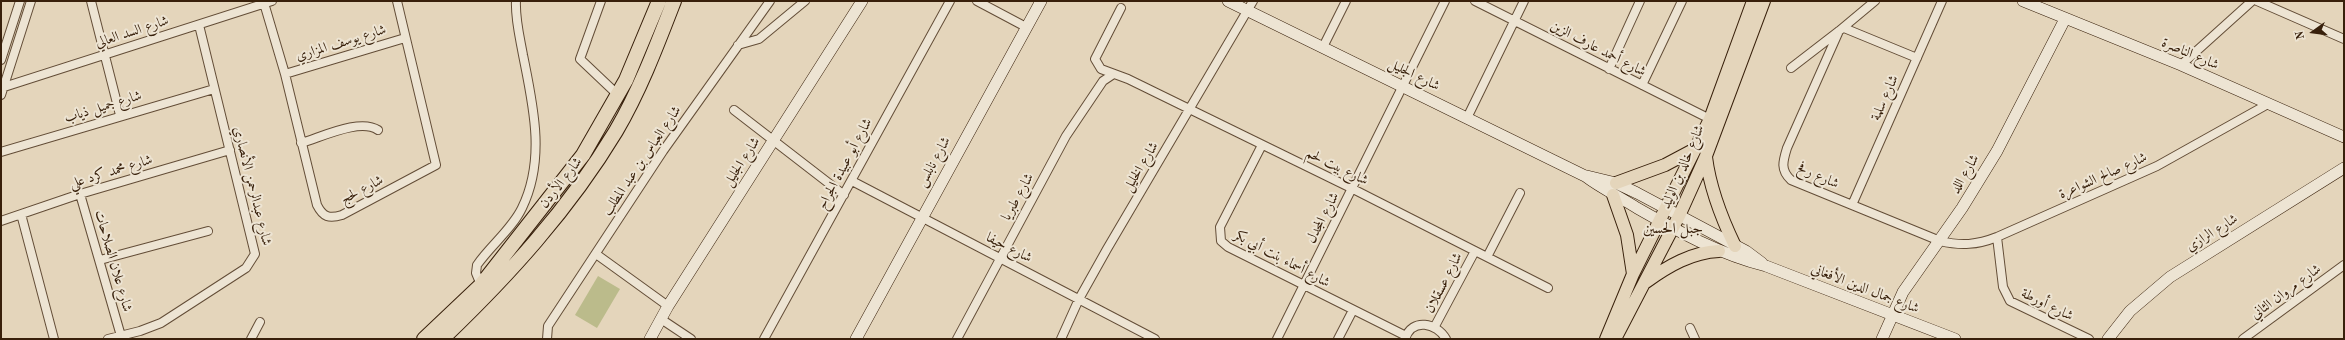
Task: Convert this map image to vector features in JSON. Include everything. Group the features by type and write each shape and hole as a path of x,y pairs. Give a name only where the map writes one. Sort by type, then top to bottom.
{"highway":[{"name":"شارع الأردن","path":"424,339 481,285 583,155 618,95 659,1"},
{"name":"شارع الأردن","path":"442,339 531,250 588,173 616,130 652,55 674,1"},
{"path":"575,164 588,173"}],"main road":[{"name":"شارع خالد بن الوليد","path":"1606,339 1633,274 1666,208 1702,152 1710,119 1753,1"},
{"name":"شارع خالد بن الوليد","path":"1615,339 1679,216 1702,152 1764,1"},
{"path":"1633,274 1627,235 1614,189 1670,162 1702,152 1715,202 1735,246"},
{"path":"1645,283 1679,261 1709,251 1719,251"}],"street":[{"path":"1,60 20,1"},
{"path":"1,95 22,25 31,1"},
{"path":"91,1 120,115"},
{"name":"شارع لحج","path":"268,2 317,206 321,213 326,217 342,215 436,165 397,1"},
{"path":"481,285 476,273 477,265 517,216 522,207 532,178 536,128 519,37 516,1"},
{"path":"601,1 580,59 618,95"},
{"name":"شارع العباس بن عبد المطلب","path":"547,339 548,326 663,151 770,1"},
{"path":"738,45 759,39 805,1"},
{"name":"شارع الجليل","path":"650,339 668,306 862,1"},
{"name":"شارع أبو عبيدة الجراح","path":"764,339 950,1"},
{"path":"977,1 1026,27"},
{"name":"شارع نابلس","path":"856,339 920,218 1041,1"},
{"name":"شارع الجليل","path":"1228,1 1250,6 1323,47 1585,176 1614,189 1666,208"},
{"path":"1323,47 1346,1"},
{"name":"شارع المجدل","path":"1277,339 1353,189 1402,86 1445,1"},
{"name":"شارع أحمد عارف الزين","path":"1475,1 1710,119"},
{"path":"1467,118 1524,1"},
{"path":"1609,69 1640,1"},
{"path":"1642,86 1682,1"},
{"path":"1791,68 1842,29 1875,1"},
{"name":"شارع سلمة","path":"1852,205 1942,1"},
{"name":"شارع الناصرة","path":"2023,1 2181,65 2344,137"},
{"path":"2181,65 2252,1"},
{"path":"2257,1 2344,38"},
{"name":"شارع السد العالي","path":"3,87 268,2"},
{"name":"شارع الخليل","path":"1061,339 1079,299 1250,6"},
{"path":"1112,75 1101,69 1095,59 1121,8"},
{"name":"شارع اللد","path":"1882,339 1891,315 1903,292 1940,241 1997,151 2065,19"},
{"name":"شارع عبدالرحمن الأنصاري","path":"108,339 161,323 251,263 255,254 254,244 199,25"},
{"path":"1842,29 1917,58"},
{"name":"شارع رفح","path":"1842,29 1787,148 1783,167 1786,176 1791,180 1940,241"},
{"name":"شارع يوسف المزاري","path":"285,74 405,38"},
{"name":"شارع بيت لحم","path":"1112,75 1128,79 1190,109 1353,189 1548,288"},
{"name":"شارع طبريا","path":"958,339 999,258 1066,136 1103,81 1112,75"},
{"name":"شارع جميل ذياب","path":"1,152 120,115 214,89"},
{"name":"شارع صالح الشواعرة","path":"1940,241 1969,245 1997,237 2157,166 2268,104"},
{"path":"734,110 773,142 844,195"},
{"path":"301,143 358,126 371,126 378,130"},
{"name":"شارع أسماء بنت أبي بكر","path":"1262,145 1220,226 1221,241 1228,247 1405,338"},
{"name":"شارع محمد كرد علي","path":"1,221 80,194 230,150"},
{"name":"شارع الرازي","path":"2108,339 2130,311 2170,277 2344,168"},
{"name":"شارع حيفا","path":"852,181 920,218 1155,339"},
{"name":"شارع الجليل","path":"1614,189 1660,221"},
{"name":"شارع عسقلان","path":"1487,257 1520,193"},
{"name":"شارع علان الصلاحات","path":"80,194 121,336"},
{"name":"شارع جمال الدين الأفغاني","path":"1666,208 1752,255 1766,266"},
{"path":"21,214 54,339"},
{"name":"شارع جمال الدين الأفغاني","path":"1660,221 1719,251 1766,266 1954,339"},
{"path":"100,260 208,231"},
{"name":"شارع أورطة","path":"1997,237 2003,287 2010,301 2089,339"},
{"name":"شارع عسقلان","path":"1435,326 1475,251"},
{"path":"596,254 668,306"},
{"name":"شارع مروان الثاني","path":"2243,339 2344,266"},
{"path":"1338,339 1353,310"},
{"path":"661,319 691,339"},
{"path":"251,339 260,322"},
{"path":"1405,338 1415,326 1429,324 1435,326 1442,332 1446,339"},
{"path":"1690,328 1695,339"}],"green space":[{"path":"598,276 620,289 597,328 575,315"}],"district":[{"name":"جبل الحسين","path":"1673,229"}]}
